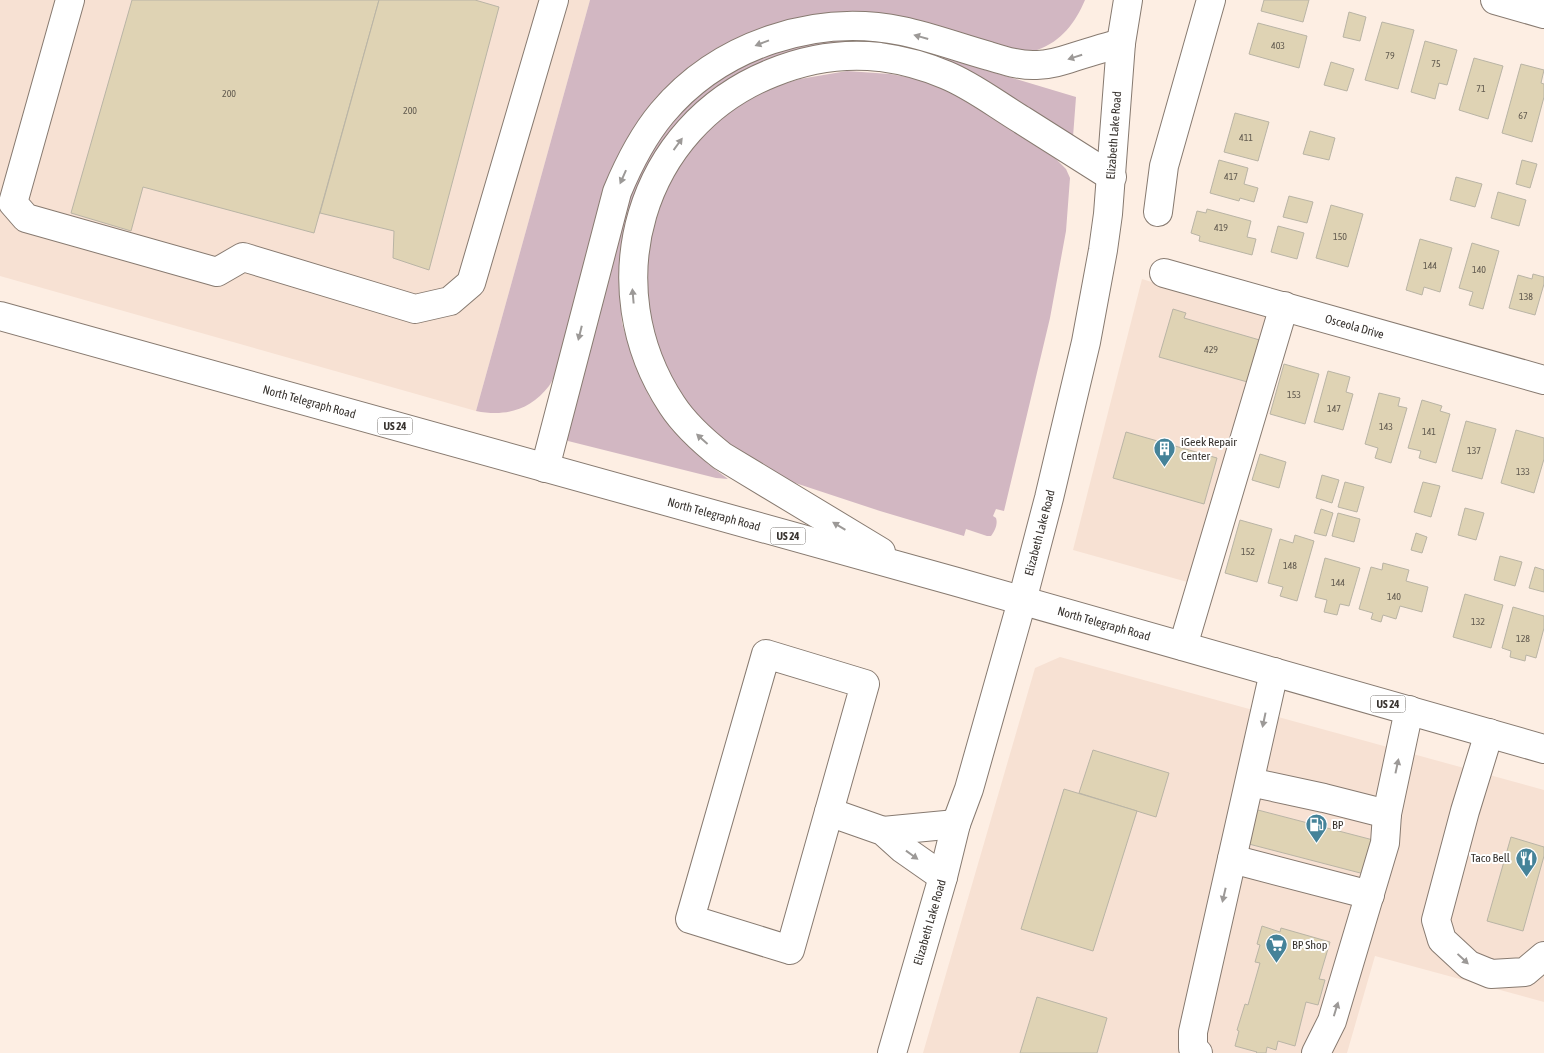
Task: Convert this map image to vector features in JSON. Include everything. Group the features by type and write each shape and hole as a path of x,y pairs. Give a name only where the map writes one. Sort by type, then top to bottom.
{"main road":[{"path":"70,0 13,203 26,218 217,272 244,257 415,309 450,302 471,282 554,0"},
{"name":"Elizabeth Lake Road","path":"892,1053 943,878 956,824 971,783 1022,601 1049,498 1086,342 1103,250 1112,177 1121,43 1128,0"},
{"path":"1158,212 1164,166 1211,0"},
{"path":"1495,0 1544,14"},
{"path":"545,468 617,192 635,152 646,134 663,113 701,77 723,62 762,43 784,35 830,27 854,26 902,31 999,59 1038,66 1051,64 1121,43"},
{"path":"910,569 722,456 700,438 672,406 644,352 635,314 633,291 636,236 650,192 660,172 684,136 698,121 730,94 756,79 785,67 833,57 856,56 902,61 946,75 972,88 1112,177"},
{"name":"Osceola Drive","path":"1164,273 1544,380"},
{"path":"1183,646 1284,306"},
{"name":"North Telegraph Road","path":"0,316 910,569 1544,749"},
{"path":"766,654 865,684 829,812 790,950 690,919 766,654"},
{"path":"1198,1053 1193,1048 1193,1032 1274,672"},
{"path":"1316,1053 1332,1021 1385,843 1387,814 1409,710"},
{"path":"1489,733 1465,811 1436,920 1442,940 1469,965 1491,974 1525,972 1544,956"},
{"path":"1250,782 1387,814"},
{"path":"829,812 883,831 903,849 943,878"},
{"path":"883,831 956,824"},
{"path":"1232,859 1370,895"}],"shaded area":[{"path":"0,0 590,0 476,411 0,276"},
{"path":"590,0 1085,0 1072,24 1054,42 1037,50 1017,52 818,19 656,106 561,361 551,383 534,401 517,410 497,413 476,411"},
{"path":"847,40 874,40 905,46 1076,97 1073,137 843,46 665,142 643,176 629,211 622,242 619,280 622,323 633,360 649,396 675,432 708,464 728,479 716,478 568,441 566,437 627,192 657,140 680,112 706,90 728,74 756,59 788,48"},
{"path":"847,71 890,74 919,79 947,90 1056,159 1066,169 1070,178 1066,231 1050,318 1004,511 996,509 993,516 997,520 995,530 991,536 966,529 964,536 777,477 717,443 670,382 645,314 647,237 660,202 682,160 705,132 734,106 760,91 800,79"},
{"path":"1142,279 1275,320 1191,583 1073,550"},
{"path":"1060,657 1544,790 1544,1002 1375,956 1347,1053 923,1053 1035,668"}],"building":[{"path":"132,0 379,0 314,233 143,187 131,231 71,213"},
{"path":"379,0 475,0 499,7 429,270 393,258 394,231 320,213"},
{"path":"1264,0 1309,0 1303,22 1261,11"},
{"path":"1349,12 1366,17 1360,41 1343,37"},
{"path":"1382,22 1414,30 1398,89 1365,80"},
{"path":"1258,23 1307,36 1299,68 1249,54"},
{"path":"1425,41 1457,50 1447,85 1439,83 1435,99 1411,92"},
{"path":"1474,58 1503,66 1488,119 1459,110"},
{"path":"1331,62 1354,69 1347,91 1324,85"},
{"path":"1521,64 1544,70 1541,83 1544,84 1544,97 1532,142 1502,133"},
{"path":"1235,113 1269,122 1258,161 1224,152"},
{"path":"1310,131 1335,138 1329,160 1303,154"},
{"path":"1219,160 1248,168 1244,184 1258,188 1254,202 1240,198 1239,201 1210,193"},
{"path":"1522,160 1537,164 1530,188 1516,184"},
{"path":"1456,177 1482,184 1475,207 1450,200"},
{"path":"1498,192 1526,200 1519,226 1491,218"},
{"path":"1289,196 1313,202 1307,223 1283,217"},
{"path":"1331,205 1363,214 1348,267 1316,258"},
{"path":"1207,209 1251,221 1247,237 1256,239 1252,255 1199,241 1200,236 1191,233 1197,211 1206,213"},
{"path":"1278,226 1304,233 1297,259 1271,252"},
{"path":"1420,239 1452,248 1440,292 1424,287 1422,295 1406,290"},
{"path":"1472,243 1499,251 1483,309 1469,305 1473,292 1459,288"},
{"path":"1533,274 1544,277 1544,284 1535,315 1509,308 1518,275 1532,279"},
{"path":"1173,309 1186,313 1184,318 1263,341 1251,383 1159,357"},
{"path":"1284,364 1319,374 1305,424 1270,414"},
{"path":"1328,371 1350,377 1346,392 1353,394 1343,430 1314,422"},
{"path":"1379,393 1400,398 1398,406 1407,408 1391,463 1375,458 1378,448 1365,444"},
{"path":"1422,400 1442,406 1440,411 1450,414 1436,463 1419,458 1421,451 1408,448"},
{"path":"1466,421 1496,429 1482,479 1452,471"},
{"path":"1516,430 1544,438 1544,459 1534,493 1501,483"},
{"name":"iGeek Repair Center","path":"1126,432 1217,458 1204,504 1113,478"},
{"path":"1260,454 1286,462 1279,488 1252,480"},
{"path":"1322,475 1339,480 1332,503 1316,498"},
{"path":"1345,482 1364,487 1357,512 1338,507"},
{"path":"1423,482 1440,486 1431,517 1414,512"},
{"path":"1465,508 1484,513 1476,540 1458,535"},
{"path":"1321,509 1333,513 1326,536 1314,533"},
{"path":"1338,513 1360,519 1354,542 1332,536"},
{"path":"1240,520 1272,529 1257,582 1225,573"},
{"path":"1416,533 1427,537 1422,553 1411,550"},
{"path":"1295,535 1314,541 1297,601 1280,596 1283,587 1268,583 1280,539 1293,543"},
{"path":"1500,556 1522,562 1515,586 1494,580"},
{"path":"1325,558 1360,568 1349,606 1340,604 1337,615 1324,612 1327,600 1315,597"},
{"path":"1383,563 1409,570 1406,581 1428,587 1422,612 1400,606 1396,619 1383,615 1381,622 1371,619 1373,613 1359,609 1371,567 1382,570"},
{"path":"1535,567 1544,570 1544,592 1529,588"},
{"path":"1465,594 1503,605 1491,648 1453,637"},
{"path":"1513,607 1544,616 1544,628 1536,658 1526,655 1525,661 1510,657 1511,651 1502,648"},
{"path":"1093,750 1169,773 1156,817 1079,793"},
{"path":"1064,789 1137,811 1093,951 1021,929"},
{"path":"1254,809 1377,841 1368,875 1245,843"},
{"path":"1511,837 1544,847 1544,856 1523,931 1487,921"},
{"path":"1262,926 1280,932 1281,928 1330,942 1319,979 1325,980 1318,1005 1306,1002 1295,1046 1278,1041 1276,1050 1267,1047 1266,1053 1256,1053 1235,1046 1239,1031 1237,1030 1245,1004 1248,1005 1260,963 1255,962 1260,945 1257,944"},
{"path":"1037,997 1107,1018 1097,1053 1020,1053"}],"place":[{"name":"iGeek Repair Center","path":"1165,468"},
{"name":"BP","path":"1316,844"},
{"name":"Taco Bell","path":"1526,877"},
{"name":"BP Shop","path":"1276,964"}]}
